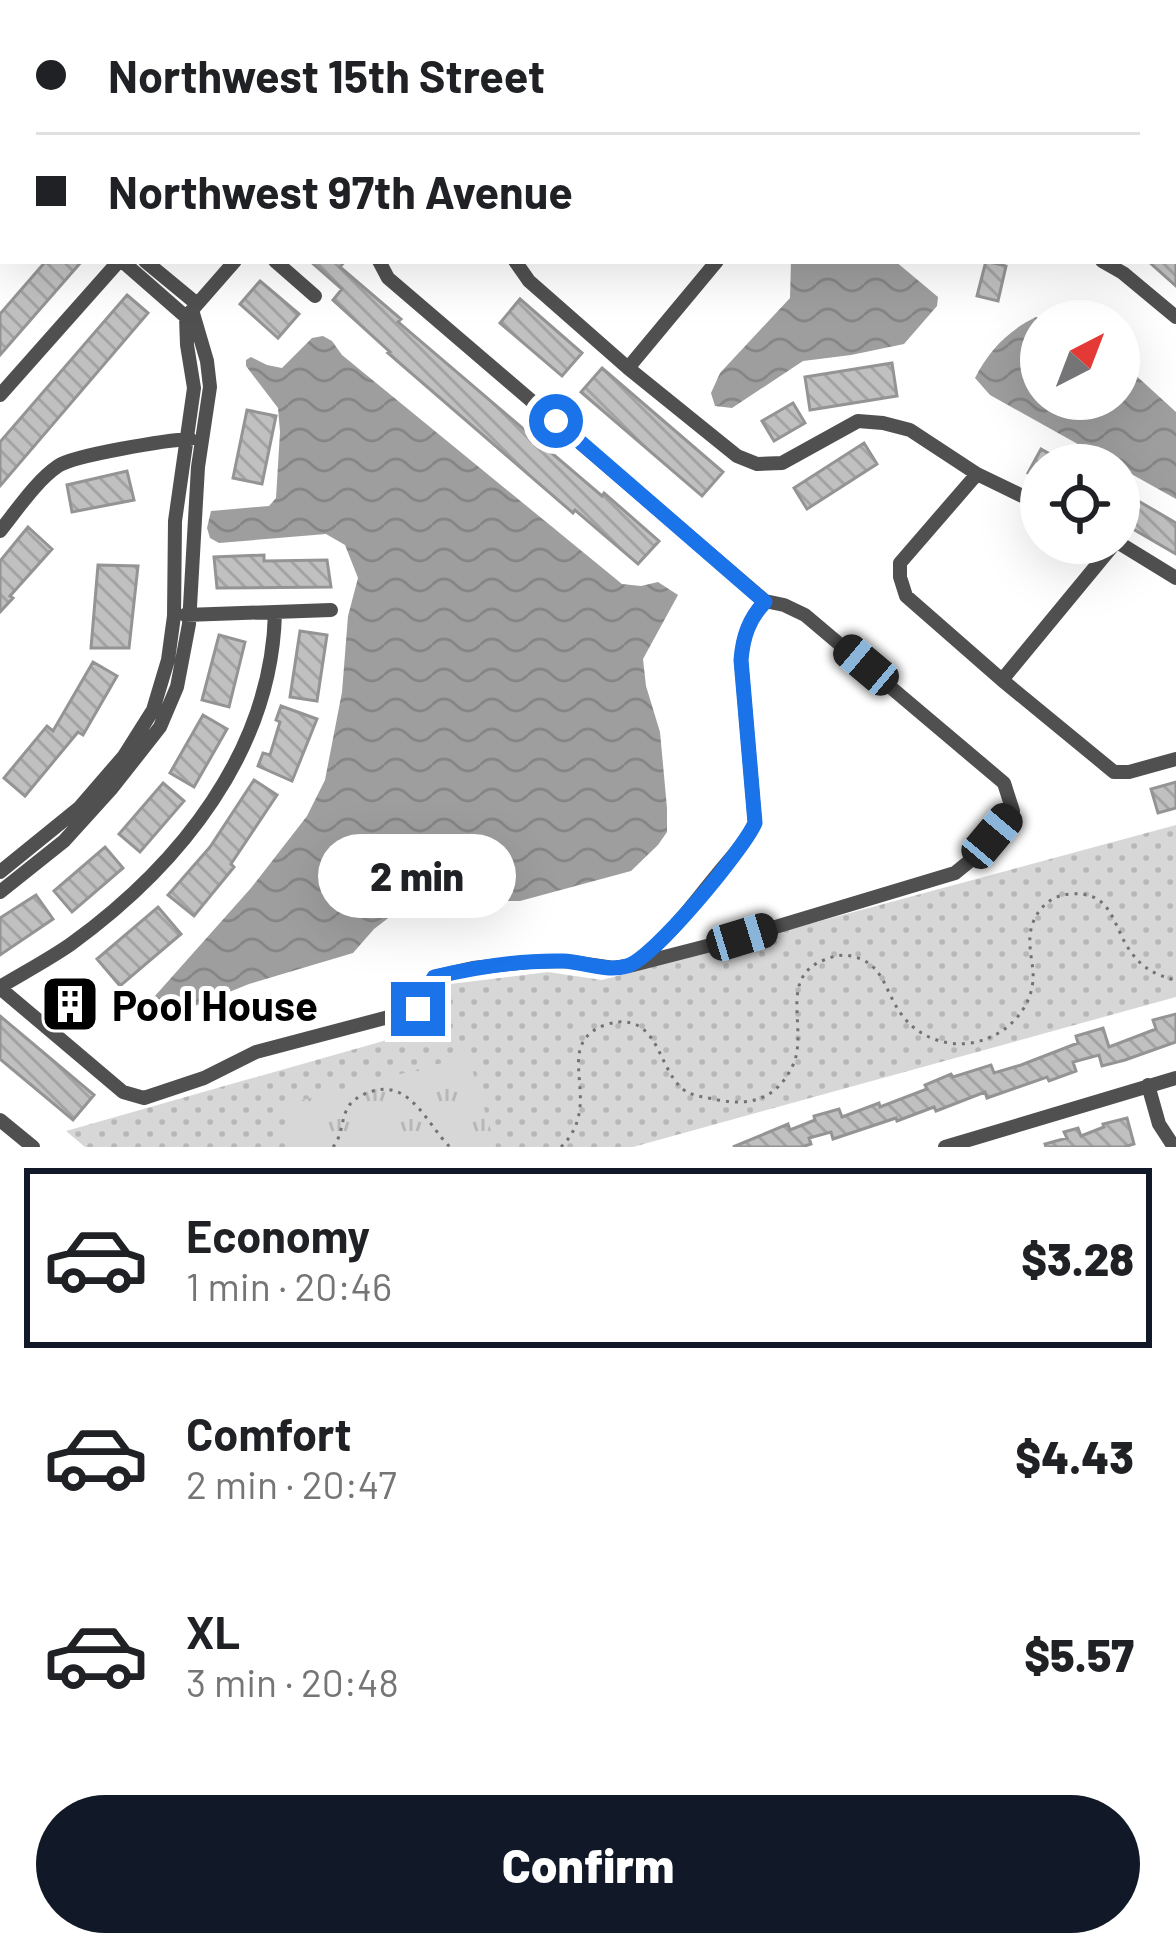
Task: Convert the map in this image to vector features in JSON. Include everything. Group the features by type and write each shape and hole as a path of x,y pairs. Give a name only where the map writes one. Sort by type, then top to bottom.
{"street":[{"path":"0,394 117,264"},
{"path":"124,264 192,310"},
{"path":"0,892 64,841 112,788 160,728 177,687 192,535 194,439 210,387 192,310 148,264"},
{"path":"278,264 315,296"},
{"path":"275,612 273,650 254,726 213,802 171,854 112,912 0,988 123,1092 145,1098 204,1078 256,1052 418,1009 434,977 530,962 633,965 955,873 1013,811 1004,783 805,615 765,602 388,278 381,264"},
{"path":"517,264 628,368 736,456 757,464 782,463 858,421 883,423 910,430 977,474 1020,495"},
{"path":"628,368 715,264"},
{"path":"1107,264 1176,317"},
{"path":"192,310 225,265"},
{"path":"0,531 55,468 71,459 194,439"},
{"path":"977,474 900,563 906,596 1114,772 1176,759"},
{"path":"1140,557 1176,578"},
{"path":"1002,680 1099,564"},
{"path":"633,965 703,896 755,823 741,660 752,615 765,602"},
{"path":"182,615 332,610"},
{"path":"0,872 79,808 124,756 153,710 182,615"},
{"path":"945,1147 1176,1078"},
{"path":"1148,1085 1159,1124 1174,1147"},
{"path":"0,1120 33,1147"}],"path":[{"path":"561,1147 578,1125 582,1104 578,1059 592,1031 614,1022 638,1026 653,1038 681,1088 698,1096 750,1103 777,1087 790,1069 798,1048 798,987 806,972 828,958 856,957 876,968 903,1018 926,1035 954,1044 984,1040 1008,1027 1025,1005 1033,977 1030,932 1038,912 1054,898 1072,893 1104,904 1141,964 1176,980"},
{"path":"333,1147 350,1104 386,1089 413,1103 450,1147"}],"green space":[{"path":"1176,825 1176,997 633,1147 85,1147 66,1131 422,1030 442,985 548,972 602,980"},
{"path":"468,1056 496,1147 291,1147 284,1105"}],"water":[{"path":"791,264 899,264 938,297 937,306 904,344 803,361 732,408 715,406 711,393 720,373 790,298"},
{"path":"1017,328 1020,412 990,395 975,378 987,358"},
{"path":"323,336 622,584 658,582 678,595 643,659 660,732 667,832 631,871 520,901 472,901 436,890 404,906 353,953 249,984 158,1021 144,1013 146,1006 251,888 307,816 325,780 342,692 348,616 358,578 345,545 326,534 219,543 210,538 207,528 211,511 269,506 276,498 278,408 246,360 251,357 282,368 312,338"},
{"path":"1140,379 1176,412 1176,499 1140,479 1140,444 1078,444 1035,420 1140,420"}],"building":[{"path":"43,264 79,264 0,355 0,314"},
{"path":"313,264 342,264 340,267 401,319 398,322 659,541 638,564 575,510 573,513 333,300 342,289"},
{"path":"985,264 1006,266 998,301 977,296"},
{"path":"1151,264 1176,264 1176,286"},
{"path":"260,281 299,314 278,338 240,304"},
{"path":"127,295 148,313 0,486 0,442"},
{"path":"520,299 582,353 562,376 500,323"},
{"path":"892,363 897,396 810,410 805,377"},
{"path":"602,368 723,472 702,496 581,392"},
{"path":"793,403 805,423 774,441 762,421"},
{"path":"247,410 276,416 262,484 233,478"},
{"path":"864,443 877,464 807,509 794,488"},
{"path":"127,471 134,500 72,512 67,485"},
{"path":"1140,502 1176,523 1176,554 1140,533"},
{"path":"28,527 52,549 0,612 0,561"},
{"path":"264,555 264,561 327,560 331,587 217,588 214,557"},
{"path":"98,565 138,566 129,648 91,648"},
{"path":"300,631 327,635 317,701 290,697"},
{"path":"219,635 245,642 229,707 202,700"},
{"path":"93,662 117,676 83,735 78,732 25,796 4,778 47,726 53,731"},
{"path":"281,706 317,719 292,781 258,766 263,753 270,755"},
{"path":"203,715 227,729 194,787 170,773"},
{"path":"254,780 277,795 231,864 234,867 194,916 168,895 210,847"},
{"path":"1176,782 1176,808 1158,813 1151,789"},
{"path":"163,783 184,801 140,852 119,834"},
{"path":"105,847 123,868 72,912 54,891"},
{"path":"36,895 53,919 0,955 0,918"},
{"path":"158,907 181,934 120,986 97,959"},
{"name":"Pool House","path":"54,984 64,986 94,1017 86,1024 77,1022 62,1002 51,1001 48,992"},
{"path":"1176,1014 1176,1042 1125,1060 1102,1066 1099,1055 1073,1062 1076,1071 1049,1081 1047,1077 987,1098 985,1092 936,1111 934,1107 833,1139 831,1132 809,1138 811,1144 802,1147 733,1147 839,1109 842,1117 879,1103 880,1107 951,1074 991,1065 994,1073 1021,1065 1078,1043 1076,1036 1103,1028 1109,1047 1156,1029 1153,1020"},
{"path":"0,1016 94,1095 73,1120 0,1059"},
{"path":"1127,1118 1134,1144 1046,1147 1067,1138 1064,1132 1078,1128 1081,1136"}],"place":[{"name":"Pool House","path":"70,1004"}],"route":[{"path":"418,1009 434,977 472,968 565,961 614,968 633,965 703,896 755,823 741,660 752,615 765,602 556,421"}]}
